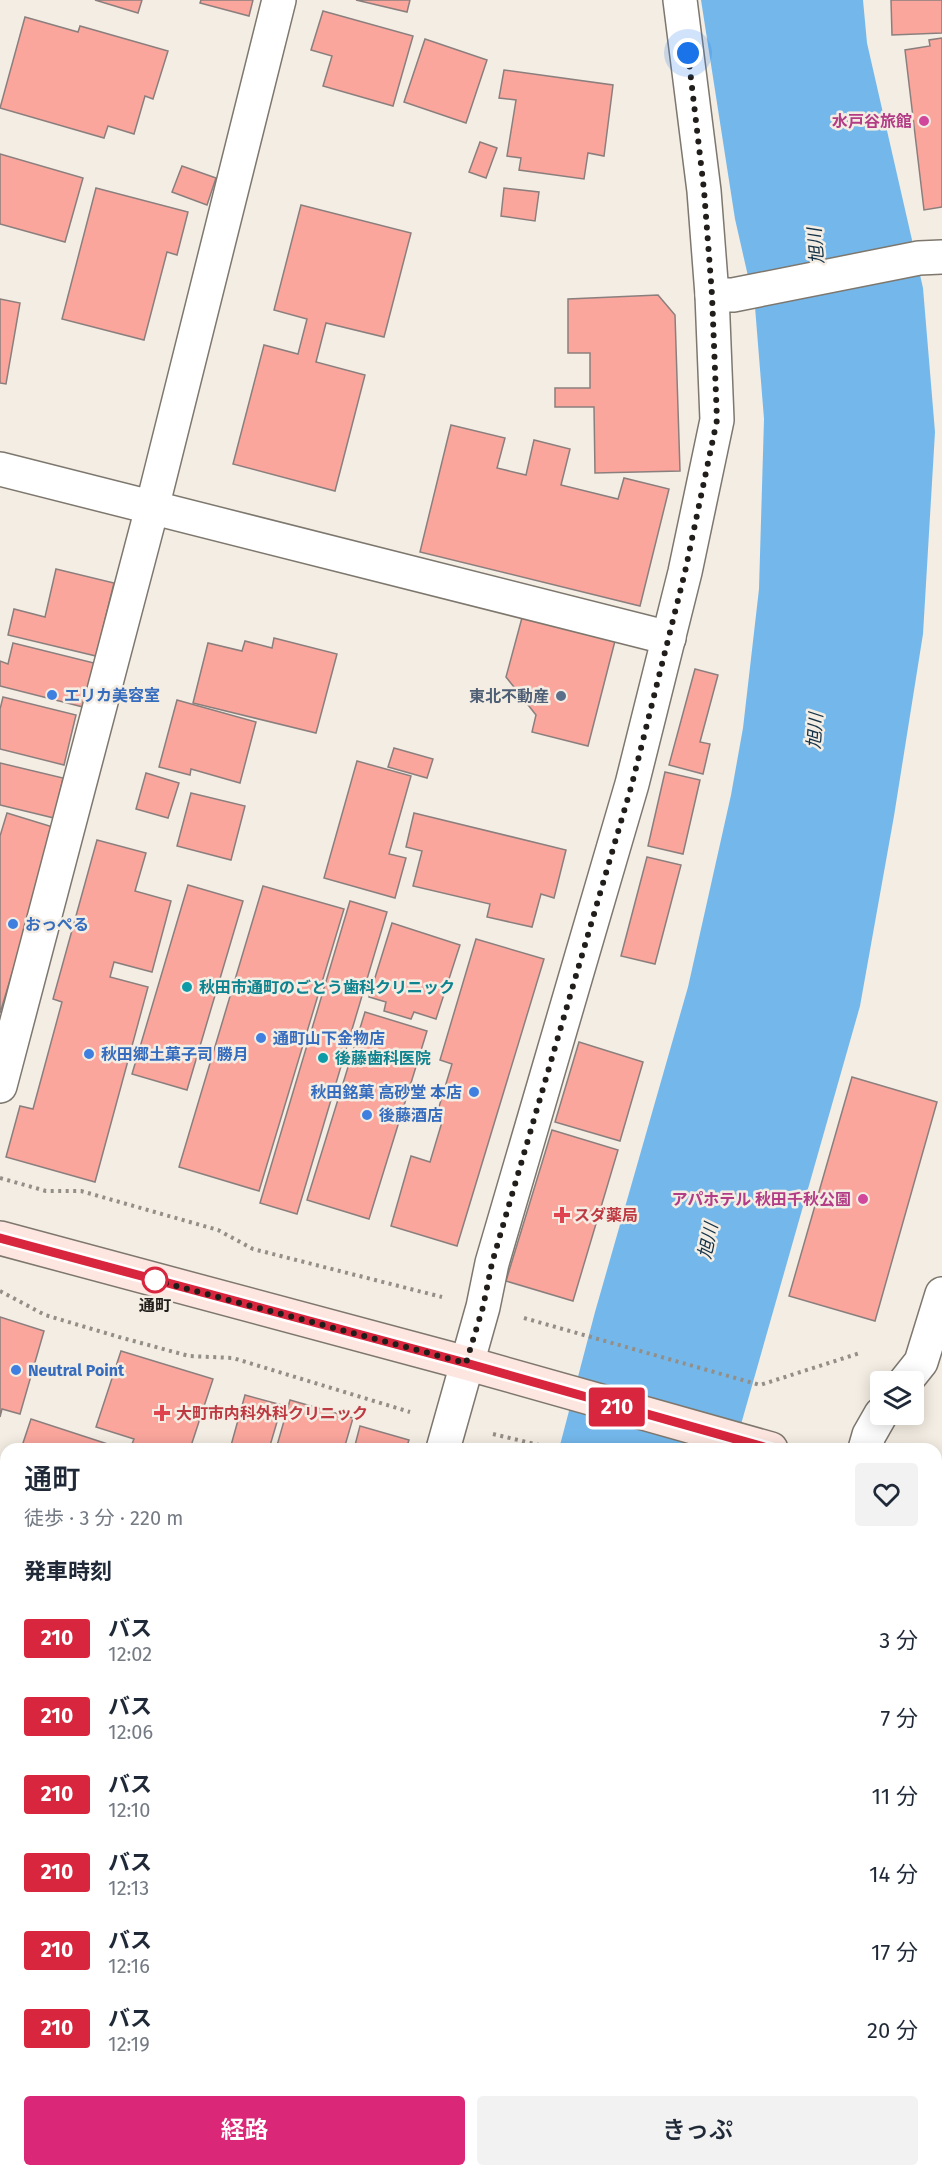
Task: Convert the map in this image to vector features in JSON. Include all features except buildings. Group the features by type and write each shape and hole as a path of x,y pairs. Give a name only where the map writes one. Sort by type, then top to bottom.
{"main road":[{"path":"0,1238 466,1363 749,1443"}],"street":[{"path":"0,1086 152,508 279,0"},
{"path":"446,1436 483,1307 492,1263 632,784 669,638 717,420 723,295 704,190 680,0"},
{"path":"723,295 931,258"},
{"path":"0,469 669,638"},
{"path":"923,1370 942,1294"},
{"path":"867,1443 875,1425"}],"path":[{"path":"0,1178 46,1191 81,1191 218,1230 253,1249 572,1331 760,1386 860,1353"},
{"path":"0,1291 45,1315 189,1356 232,1358 446,1436 512,1443"}],"water":[{"name":"旭川","path":"701,0 863,0 867,43 923,288 935,432 923,634 860,1006 736,1443 561,1443 595,1312 688,987 731,795 743,728 759,589 764,419 755,307 735,219"}],"bus line":[{"name":"210","path":"0,1238 466,1363 744,1443"}],"place":[{"name":"水戸谷旅館","path":"924,121"},
{"name":"エリカ美容室","path":"52,695"},
{"name":"東北不動産","path":"561,696"},
{"name":"おっぺる","path":"13,924"},
{"name":"秋田市通町のごとう歯科クリニック","path":"187,987"},
{"name":"通町山下金物店","path":"261,1038"},
{"name":"秋田郷土菓子司 勝月","path":"89,1054"},
{"name":"後藤歯科医院","path":"323,1058"},
{"name":"秋田銘菓 高砂堂 本店","path":"474,1092"},
{"name":"後藤酒店","path":"367,1115"},
{"name":"アパホテル 秋田千秋公園","path":"863,1199"},
{"name":"スダ薬局","path":"562,1215"},
{"name":"通町","path":"155,1280"},
{"name":"Neutral Point","path":"16,1370"},
{"name":"大町市内科外科クリニック","path":"162,1413"}],"route":[{"path":"155,1280 150,1279 466,1363 483,1307 492,1263 632,784 685,572 717,420 712,295 704,190 688,53"}]}
